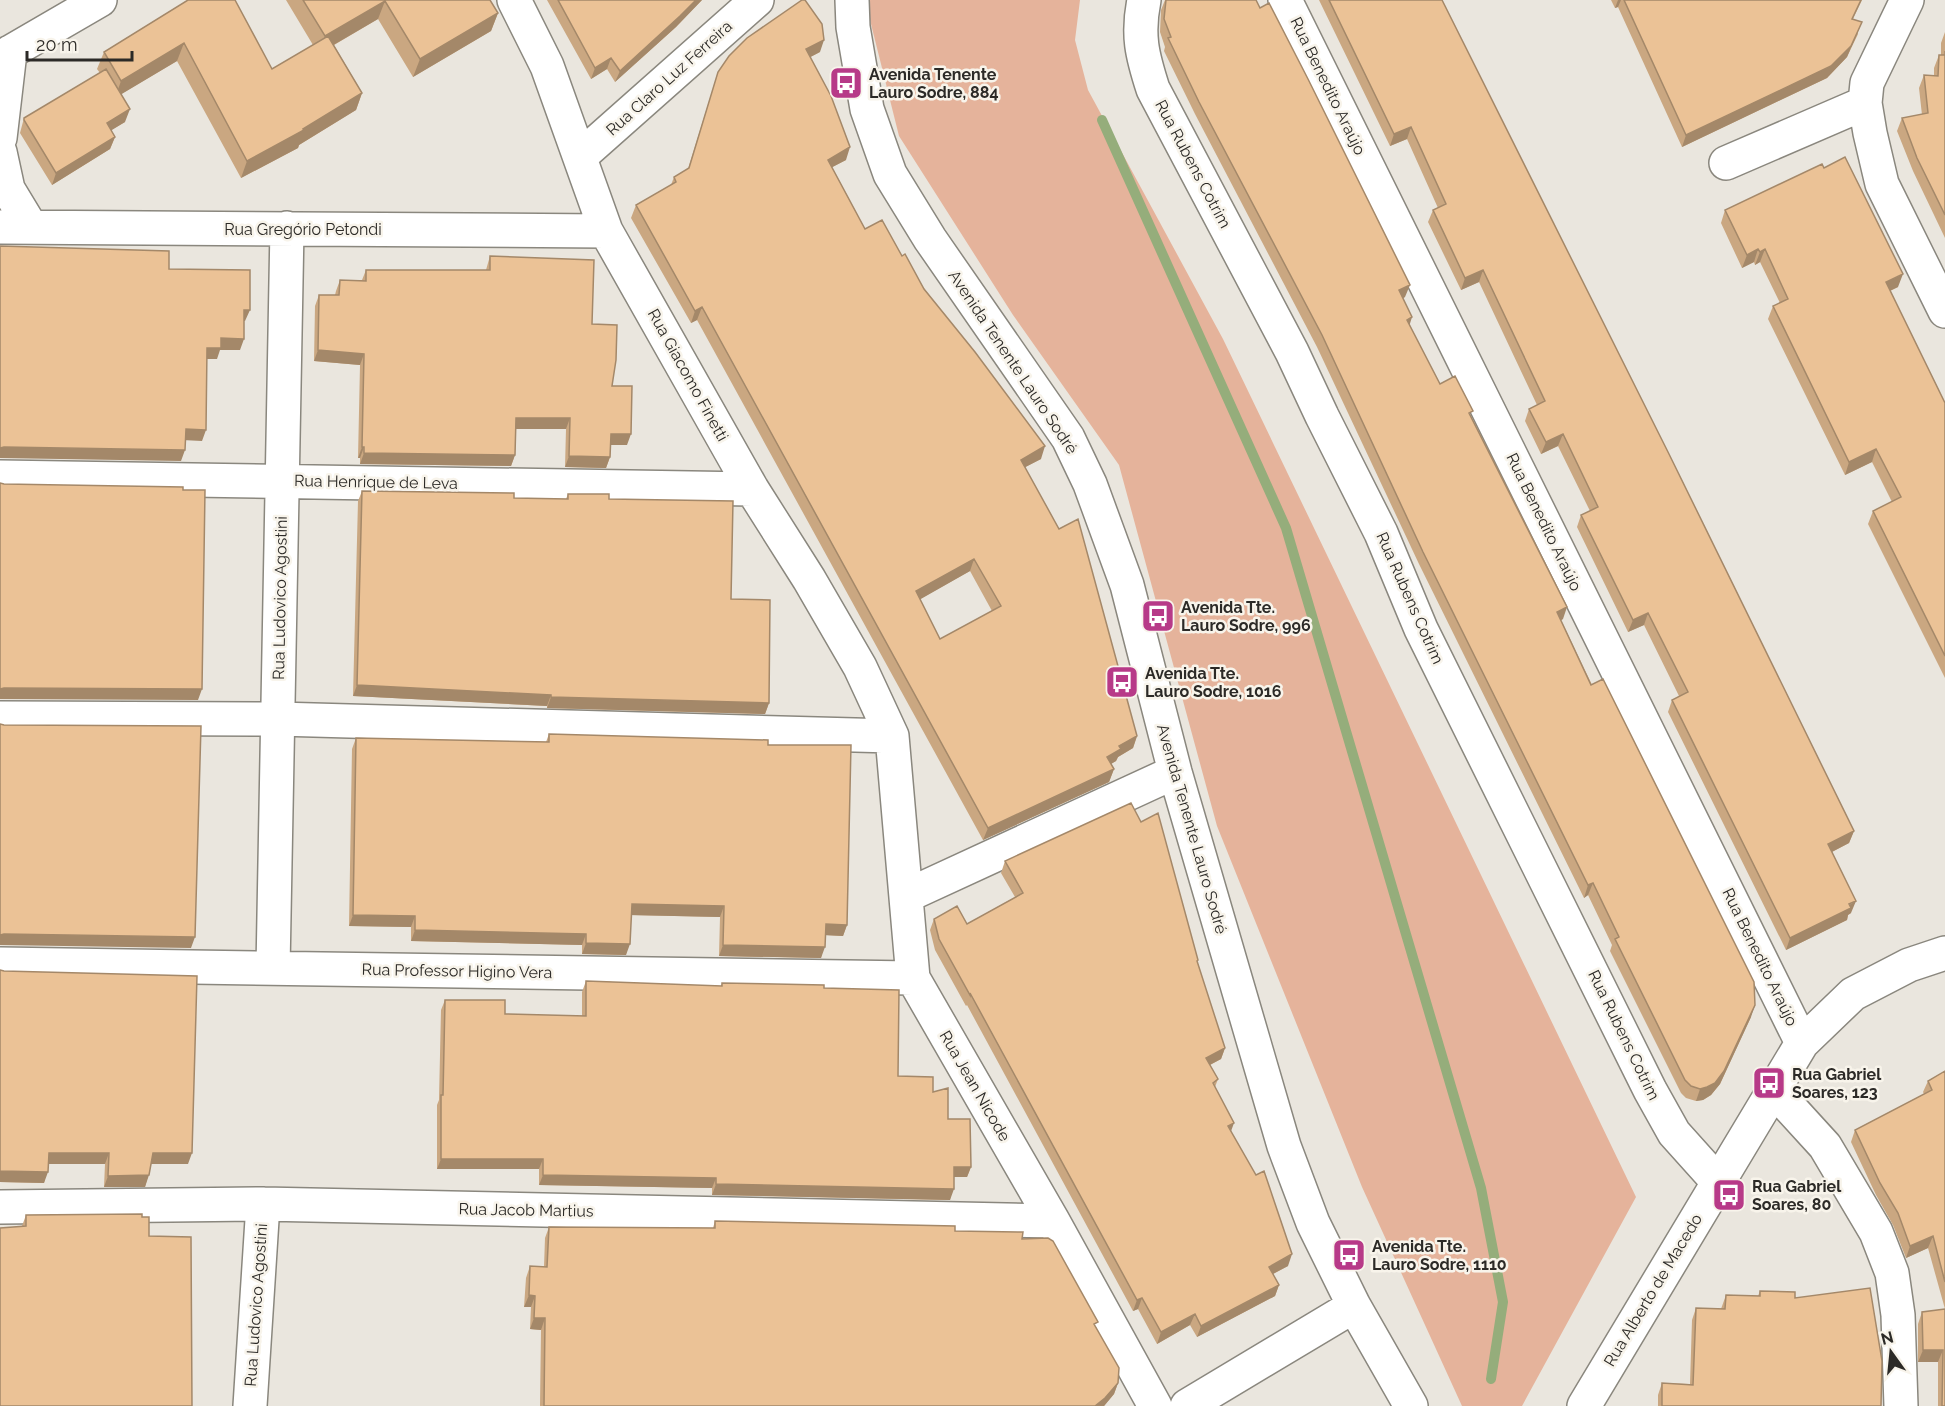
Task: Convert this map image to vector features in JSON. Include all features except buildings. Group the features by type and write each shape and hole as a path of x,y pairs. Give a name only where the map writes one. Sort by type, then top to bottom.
{"street":[{"name":"Rua Giacomo Finetti","path":"514,0 547,66 606,231 752,489 809,579 860,667 892,736"},
{"name":"Rua Claro Luz Ferreira","path":"581,156 757,0"},
{"name":"Avenida Tenente Lauro Sodré","path":"852,0 867,109 890,174 930,239 1068,438 1090,484 1127,585 1175,772 1284,1146 1313,1223 1354,1306 1411,1406"},
{"name":"Rua Rubens Cotrim","path":"1144,0 1140,23 1142,56 1153,89 1292,352 1381,533 1421,629 1650,1090 1674,1133 1718,1182"},
{"name":"Rua Benedito Araújo","path":"1285,0 1802,1043"},
{"path":"1906,0 1867,83 1865,103 1882,184 1945,311"},
{"path":"0,138 5,55 93,2"},
{"path":"1725,163 1865,103"},
{"path":"0,152 15,227"},
{"name":"Rua Gregório Petondi","path":"15,227 606,231"},
{"name":"Rua Ludovico Agostini","path":"273,968 287,228"},
{"name":"Rua Henrique de Leva","path":"0,477 752,489"},
{"path":"0,718 278,719 892,736"},
{"name":"Rua Jean Nicode","path":"892,736 913,978 1053,1221 1155,1406"},
{"path":"906,897 1175,772"},
{"name":"Rua Alberto de Macedo","path":"1584,1406 1802,1043 1853,994 1909,965 1945,953"},
{"name":"Rua Professor Higino Vera","path":"0,964 913,978"},
{"path":"1773,1089 1826,1146 1876,1232 1892,1273 1898,1315 1901,1406"},
{"name":"Rua Ludovico Agostini","path":"250,1406 263,1204"},
{"name":"Rua Jacob Martius","path":"0,1207 263,1204 1053,1221"},
{"path":"1187,1406 1354,1306"}],"shaded area":[{"path":"865,0 1080,0 1075,40 1088,90 1223,339 1636,1197 1522,1406 1462,1406 1362,1187 1217,826 1119,465 1013,315 899,136"}],"waterway":[{"path":"1102,120 1286,528 1481,1188 1503,1302 1491,1379"}],"place":[{"name":"Avenida Tenente Lauro Sodre, 884","path":"846,83"},
{"name":"Avenida Tte. Lauro Sodre, 996","path":"1158,616"},
{"name":"Avenida Tte. Lauro Sodre, 1016","path":"1122,682"},
{"name":"Rua Gabriel Soares, 123","path":"1769,1083"},
{"name":"Rua Gabriel Soares, 80","path":"1729,1195"},
{"name":"Avenida Tte. Lauro Sodre, 1110","path":"1349,1255"}]}
